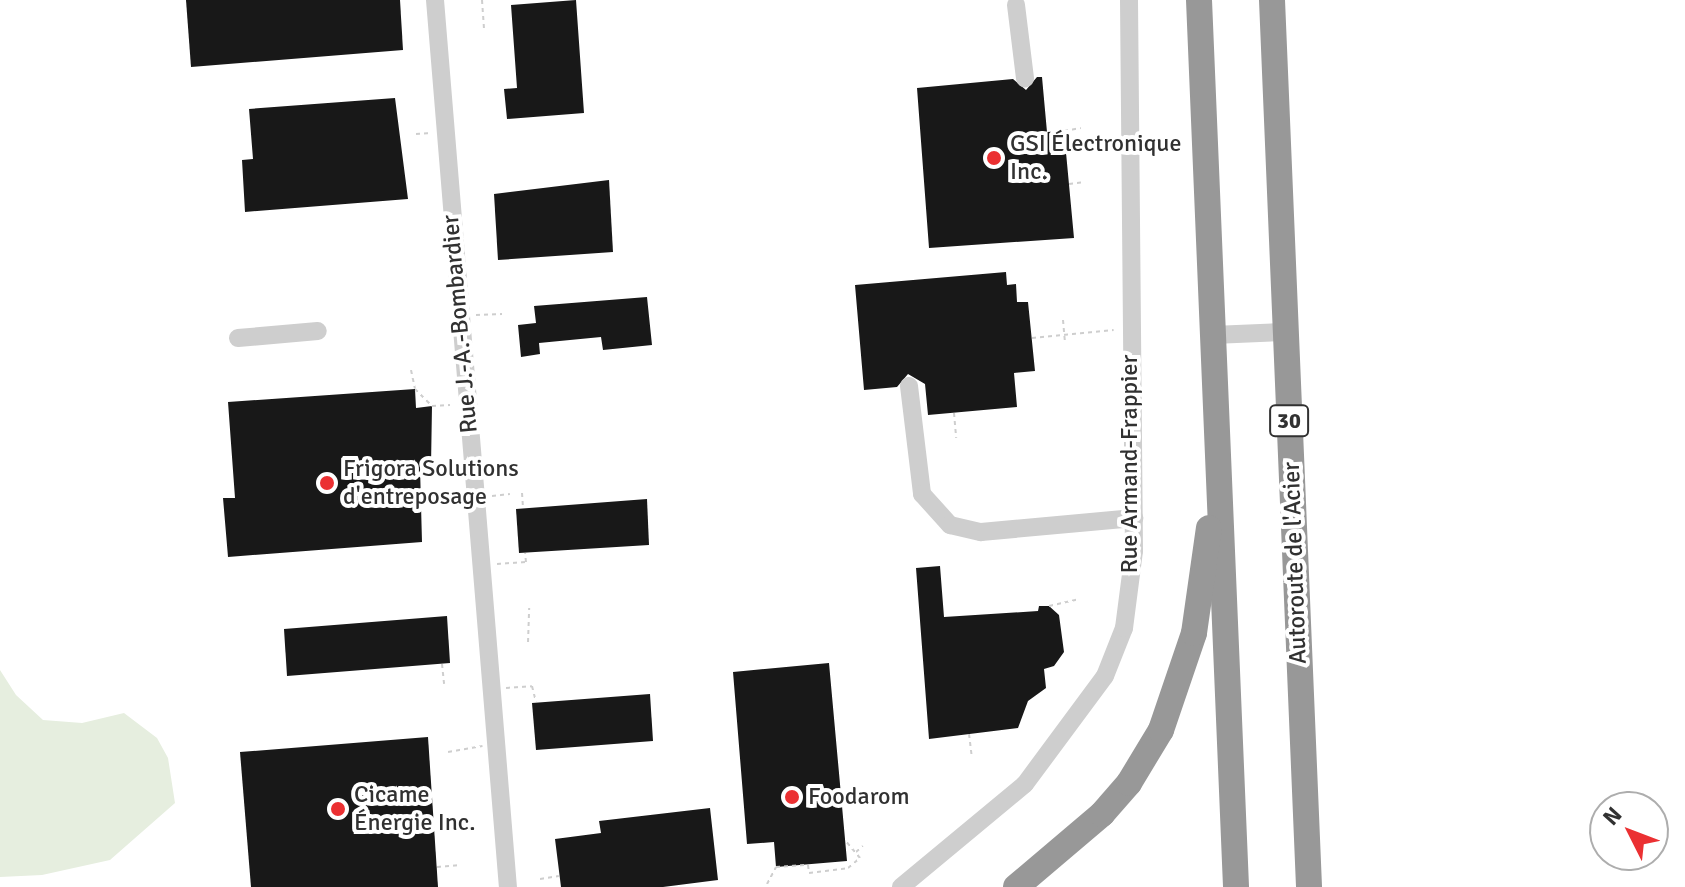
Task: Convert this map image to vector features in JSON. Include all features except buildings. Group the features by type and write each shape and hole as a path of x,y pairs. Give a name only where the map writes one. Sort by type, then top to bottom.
{"highway":[{"path":"1199,0 1236,887"},
{"name":"Autoroute de l'Acier","path":"1272,0 1309,887"},
{"path":"1016,887 1102,814 1129,783 1161,730 1194,633 1218,453"}],"street":[{"name":"Rue J.-A.-Bombardier","path":"435,0 508,887"},
{"name":"Rue Armand-Frappier","path":"901,887 1025,784 1105,676 1124,628 1134,518 1129,0"},
{"path":"1016,5 1025,78"},
{"path":"238,338 318,331"},
{"path":"1213,335 1285,332"},
{"path":"909,386 922,494 950,525 981,532 1134,518"}],"path":[{"path":"482,0 484,32"},
{"path":"1064,131 1081,128"},
{"path":"1069,184 1085,182"},
{"path":"460,315 502,314"},
{"path":"1063,320 1065,344"},
{"path":"1032,338 1116,330"},
{"path":"411,370 415,389 432,406 467,403"},
{"path":"954,413 956,438"},
{"path":"522,493 523,508"},
{"path":"480,565 526,562 525,553"},
{"path":"1049,606 1076,600"},
{"path":"528,642 529,608"},
{"path":"442,664 444,684"},
{"path":"490,690 532,686 536,702"},
{"path":"969,734 972,758"},
{"path":"448,752 495,743"},
{"path":"767,884 776,867 808,865 809,873 848,868 860,858 845,840"},
{"path":"856,852 863,846"},
{"path":"437,867 458,865"},
{"path":"540,879 559,876"}],"green space":[{"path":"0,670 16,695 43,720 82,723 124,713 157,738 168,758 175,803 110,860 42,875 0,877"}],"place":[{"name":"GSI Électronique Inc.","path":"994,158"},
{"name":"Frigora Solutions d'entreposage","path":"327,483"},
{"name":"Foodarom","path":"792,797"},
{"name":"Cicame Énergie Inc.","path":"338,809"}]}
